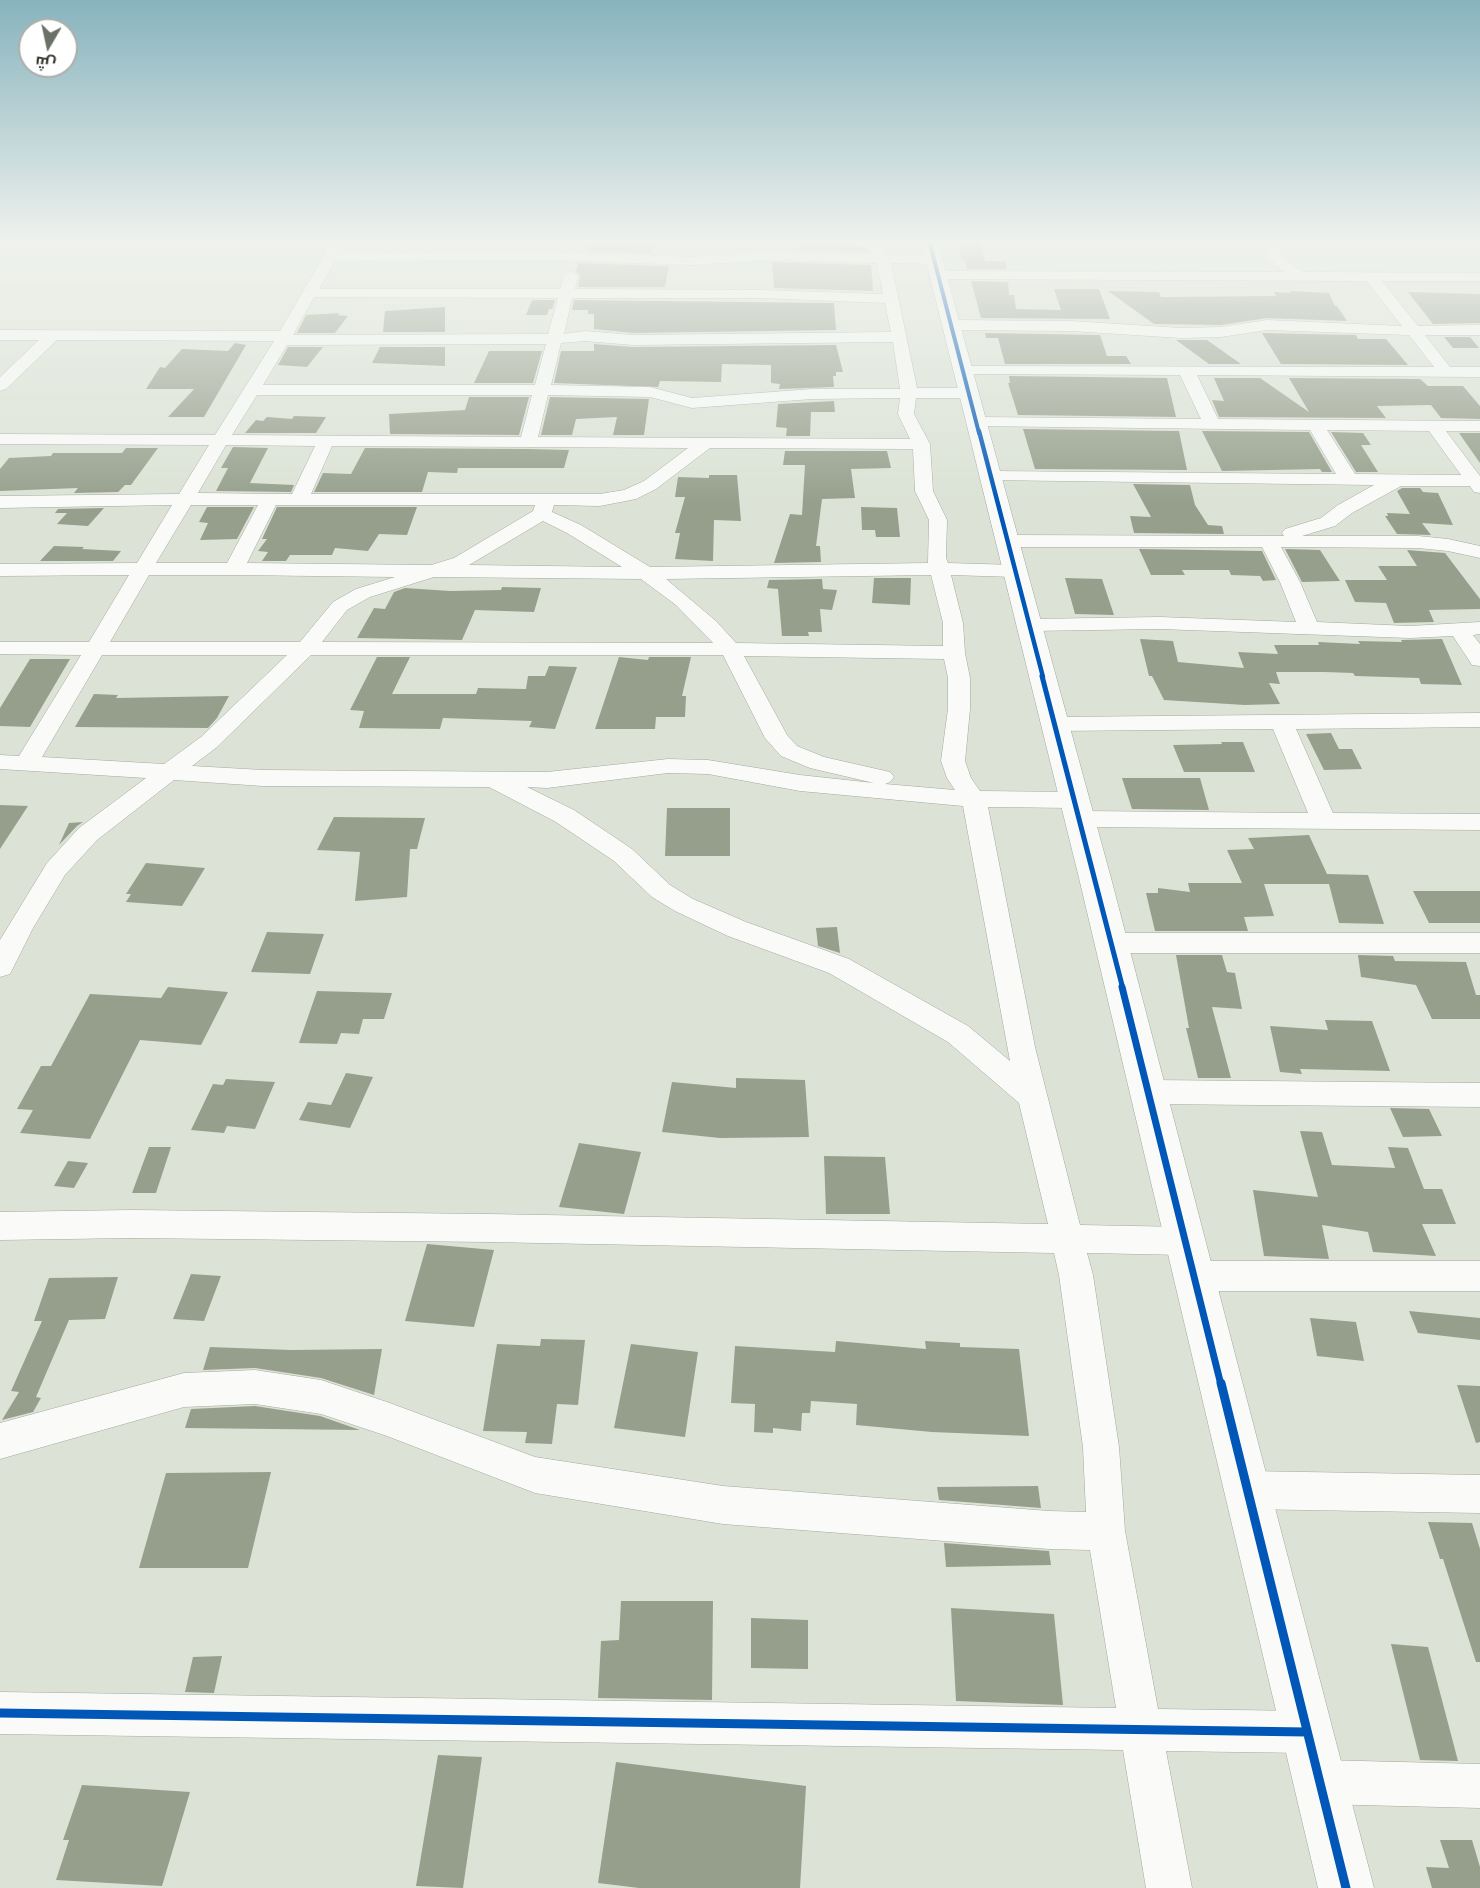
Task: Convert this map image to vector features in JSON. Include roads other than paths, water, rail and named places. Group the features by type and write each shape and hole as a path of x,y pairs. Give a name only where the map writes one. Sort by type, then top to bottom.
{"street":[{"path":"27,762 289,328"},
{"path":"528,442 558,328"},
{"path":"898,328 909,392 906,414 921,444 924,491 938,520 936,558 953,623 959,709 952,761 959,778 973,798 978,814 1021,1047 1076,1275 1100,1437 1106,1531 1169,1888"},
{"path":"952,328 1111,943 1346,1888"},
{"path":"1104,328 1181,333 1221,332 1247,328"},
{"path":"1357,328 1480,330"},
{"path":"1412,330 1446,372"},
{"path":"0,335 556,339 585,336 633,340 900,337"},
{"path":"0,386 53,335"},
{"path":"970,395 1186,370 1446,372 1477,376"},
{"path":"1186,370 1212,423"},
{"path":"252,390 637,390 692,403 812,394 909,392 970,395 1212,423 1480,426"},
{"path":"1314,423 1349,480"},
{"path":"1434,425 1477,485"},
{"path":"0,439 921,444"},
{"path":"299,499 326,441"},
{"path":"0,502 299,499 544,507 629,495 650,485 704,444"},
{"path":"991,476 1349,480 1477,485"},
{"path":"1268,541 1328,522 1354,503 1395,481"},
{"path":"234,569 270,499"},
{"path":"0,967 20,927 56,869 88,834 209,742 307,647 340,606 363,593 461,562 544,507"},
{"path":"544,507 574,529 646,573 683,601 730,649 777,738 789,751 818,763 884,777 944,796"},
{"path":"1268,541 1290,582 1310,629"},
{"path":"0,570 234,569 646,573 939,569 1012,556 1268,541 1418,542 1448,545 1480,552"},
{"path":"1030,625 1160,623 1410,632 1470,629 1480,660"},
{"path":"0,648 730,649 954,653"},
{"path":"1054,724 1480,720"},
{"path":"1282,722 1324,821"},
{"path":"0,762 273,778 492,780 547,780 668,766 708,767 800,783 1076,809 1324,821 1480,822"},
{"path":"492,780 565,816 623,855 661,891 684,905 736,929 839,966 895,996 958,1034 1033,1096"},
{"path":"1111,943 1480,943"},
{"path":"1148,1092 1480,1095"},
{"path":"0,1226 132,1224 465,1228 1185,1241"},
{"path":"1193,1276 1480,1276"},
{"path":"0,1441 184,1390 255,1387 321,1397 535,1474 723,1504 1049,1530 1106,1531"},
{"path":"1246,1490 1480,1494"},
{"path":"0,1713 1307,1732"},
{"path":"1320,1782 1480,1786"}]}
